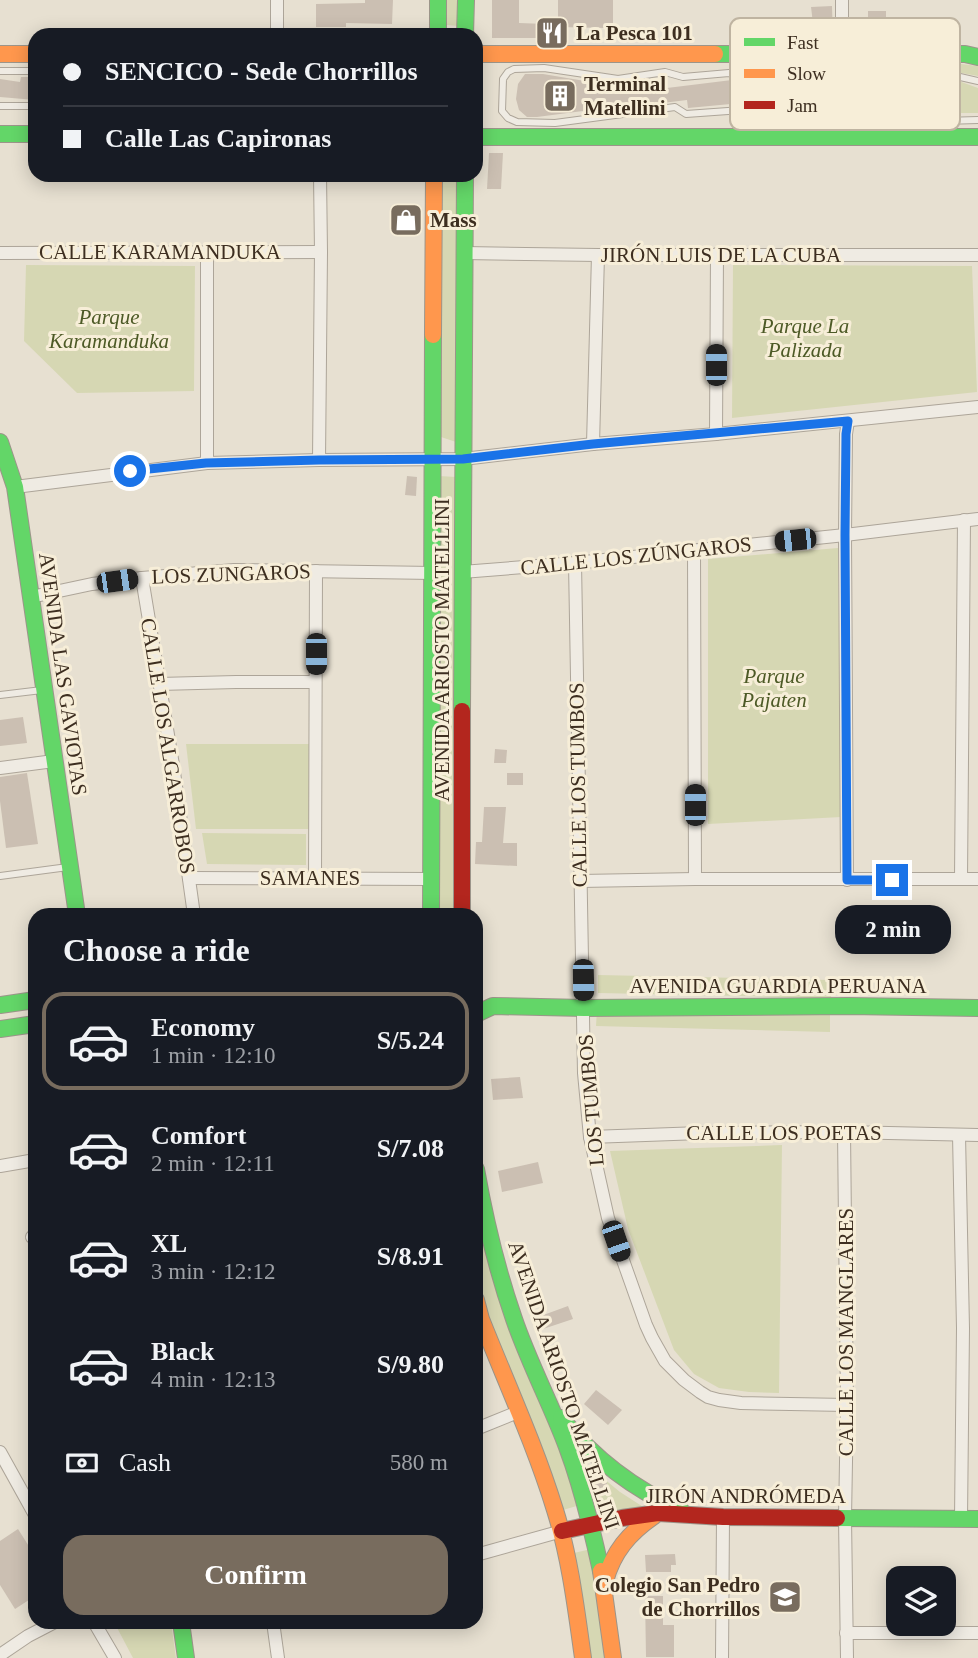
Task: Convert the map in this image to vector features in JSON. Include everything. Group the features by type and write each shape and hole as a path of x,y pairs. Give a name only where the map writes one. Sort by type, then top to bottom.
{"main road":[{"path":"438,0 438,28"},
{"path":"466,0 466,28"},
{"path":"0,54 28,54"},
{"path":"483,54 730,54"},
{"path":"0,134 28,134"},
{"path":"483,137 978,137"},
{"name":"AVENIDA ARIOSTO MATELLINI","path":"431,908 434,182"},
{"name":"AVENIDA ARIOSTO MATELLINI","path":"462,908 465,182"},
{"name":"AVENIDA LAS GAVIOTAS","path":"0,442 15,486 76,908"},
{"path":"0,1005 28,1001"},
{"name":"AVENIDA GUARDIA PERUANA","path":"483,1001 493,1006"},
{"name":"AVENIDA GUARDIA PERUANA","path":"483,1011 493,1006 978,1008"},
{"path":"0,1029 28,1025"},
{"name":"AVENIDA ARIOSTO MATELLINI","path":"483,1206 502,1282 580,1484 592,1524 613,1658"},
{"path":"483,1324 542,1470 562,1531 572,1575 583,1658"},
{"path":"549,1401 576,1438 610,1469 649,1495 691,1514"},
{"path":"604,1588 609,1567 618,1548 632,1531 659,1513"},
{"name":"JIRÓN ANDRÓMEDA","path":"562,1531 611,1519 659,1513 723,1517 978,1519"},
{"path":"182,1629 186,1658"}],"street":[{"path":"277,0 277,28"},
{"path":"842,0 842,18"},
{"path":"319,460 320,182"},
{"name":"CALLE KARAMANDUKA","path":"0,253 321,252"},
{"path":"206,463 207,253"},
{"name":"JIRÓN LUIS DE LA CUBA","path":"464,253 978,255"},
{"path":"716,434 717,254"},
{"path":"593,444 598,255"},
{"path":"15,486 206,463 463,459 978,407"},
{"path":"847,880 845,535 848,421"},
{"name":"CALLE LOS ZÚNGAROS","path":"462,572 575,563 978,519"},
{"path":"961,879 964,520"},
{"path":"694,550 695,879"},
{"name":"CALLE LOS TUMBOS","path":"575,563 584,1008"},
{"name":"LOS ZUNGAROS","path":"31,597 92,584 234,570 433,573"},
{"path":"315,878 316,571"},
{"name":"CALLE LOS ALGARROBOS","path":"142,578 193,908"},
{"path":"159,684 315,682"},
{"path":"0,768 54,761"},
{"name":"SAMANES","path":"189,878 430,879"},
{"path":"580,881 978,879"},
{"name":"LOS TUMBOS","path":"584,1008 584,1073 590,1136 608,1218 631,1286 652,1338 665,1361 699,1392 719,1400 741,1404 847,1405"},
{"name":"CALLE LOS POETAS","path":"590,1136 844,1132 978,1135"},
{"name":"CALLE LOS MANGLARES","path":"844,1132 847,1658"},
{"path":"959,1135 963,1328 961,1519"},
{"path":"0,1166 28,1161"},
{"path":"483,1426 518,1412"},
{"path":"0,1452 28,1503"},
{"path":"722,1658 723,1517"},
{"name":"JIRÓN ANDRÓMEDA","path":"483,1553 562,1531"},
{"path":"0,1655 42,1629"},
{"path":"98,1629 115,1658"},
{"path":"275,1629 278,1658"},
{"path":"846,1633 978,1633"}],"lane":[{"path":"730,73 683,78 665,72 618,79 544,68 514,69 506,74 502,81 502,111 513,121 523,123 555,122 675,107 686,114 730,111"},
{"path":"0,71 28,71"},
{"path":"960,77 978,81"},
{"path":"0,106 28,106"},
{"path":"960,120 978,120"},
{"path":"819,137 830,130"},
{"path":"0,695 44,690"},
{"path":"0,876 70,867"}],"green space":[{"path":"446,0 460,0 460,26 446,25"},
{"path":"960,64 978,66 978,76 960,73"},
{"path":"960,82 978,88 978,113 960,113"},
{"path":"442,182 459,182 456,442 441,437"},
{"name":"Parque Karamanduka","path":"26,265 195,266 194,391 77,393 24,341"},
{"name":"Parque La Palizada","path":"733,265 972,266 977,392 732,418"},
{"path":"439,476 456,477 455,908 439,908"},
{"name":"Parque Pajaten","path":"838,548 841,817 708,824 708,559"},
{"path":"186,744 309,744 309,829 196,829"},
{"path":"202,833 306,834 306,865 207,864"},
{"path":"598,975 832,980 831,998 598,993"},
{"path":"597,1009 830,1014 830,1032 596,1026"},
{"path":"782,1145 779,1393 719,1388 694,1374 674,1350 628,1229 610,1151"},
{"path":"483,1223 580,1505 563,1510 483,1298"},
{"path":"587,1465 620,1492 648,1510 600,1510 585,1467"},
{"path":"591,1549 606,1658 589,1658 574,1553"},
{"path":"118,1629 172,1629 176,1658 133,1658"}],"building":[{"path":"365,0 393,0 392,24 346,23 346,27 316,27 316,4 365,3"},
{"path":"492,0 519,0 519,23 546,24 546,19 558,19 558,0 613,0 613,24 606,24 606,28 558,27 557,38 492,38"},
{"path":"832,6 832,18 812,18 811,7"},
{"path":"868,11 886,11 886,18 868,18"},
{"path":"525,74 543,74 603,84 603,88 666,80 667,88 730,80 730,104 688,108 687,100 527,117 519,110 516,99 518,84"},
{"path":"21,77 28,77 28,99 0,97 0,79 20,82"},
{"path":"489,153 503,153 501,189 487,189"},
{"name":"Mass","path":"390,213 422,213 422,228 390,227"},
{"path":"407,476 417,477 416,496 405,495"},
{"path":"23,717 27,743 0,746 0,720"},
{"path":"495,749 507,750 506,763 494,763"},
{"path":"27,773 38,844 6,848 0,777"},
{"path":"507,773 523,773 523,785 507,785"},
{"path":"484,807 506,807 503,843 517,843 517,866 475,864 476,842 482,842"},
{"path":"520,1077 523,1098 493,1100 491,1079"},
{"path":"538,1162 543,1183 502,1192 498,1171"},
{"path":"568,1306 573,1319 543,1329 538,1317"},
{"path":"596,1390 622,1410 608,1425 584,1404"},
{"path":"602,1477 608,1488 597,1492 593,1479"},
{"path":"18,1529 28,1545 28,1601 15,1609 0,1585 0,1541"},
{"path":"675,1554 676,1565 671,1565 671,1572 646,1572 645,1555"},
{"path":"645,1596 663,1596 663,1625 674,1625 674,1657 646,1657"}],"traffic: fast":[{"path":"438,0 438,28"},
{"path":"465,28 466,0"},
{"path":"715,54 730,54"},
{"path":"960,54 978,57"},
{"path":"0,134 28,134"},
{"path":"483,137 978,137"},
{"path":"462,711 465,182"},
{"path":"431,908 433,335"},
{"path":"0,442 15,487 76,908"},
{"path":"0,1005 28,1001"},
{"path":"483,1011 493,1006 978,1008"},
{"path":"0,1029 28,1025"},
{"path":"483,1207 508,1301 526,1352 572,1462 601,1571"},
{"path":"561,1418 587,1447 615,1472 647,1493 681,1510"},
{"path":"837,1518 978,1519"},
{"path":"182,1629 186,1658"}],"traffic: slow":[{"path":"0,54 28,54"},
{"path":"483,54 715,54"},
{"path":"433,335 434,182"},
{"path":"483,1324 555,1510 569,1565 583,1658"},
{"path":"605,1581 623,1544 654,1516"},
{"path":"601,1571 613,1658"}],"traffic: jam":[{"path":"462,711 462,908"},
{"path":"562,1531 658,1513 723,1517 837,1518"}],"place":[{"name":"La Pesca 101","path":"552,33"},
{"name":"Terminal Matellini","path":"560,96"},
{"name":"Mass","path":"406,220"},
{"name":"Colegio San Pedro de Chorrillos","path":"785,1597"}],"route":[{"path":"130,471 206,463 463,459 593,444 848,421 845,535 847,880 892,880"}]}
